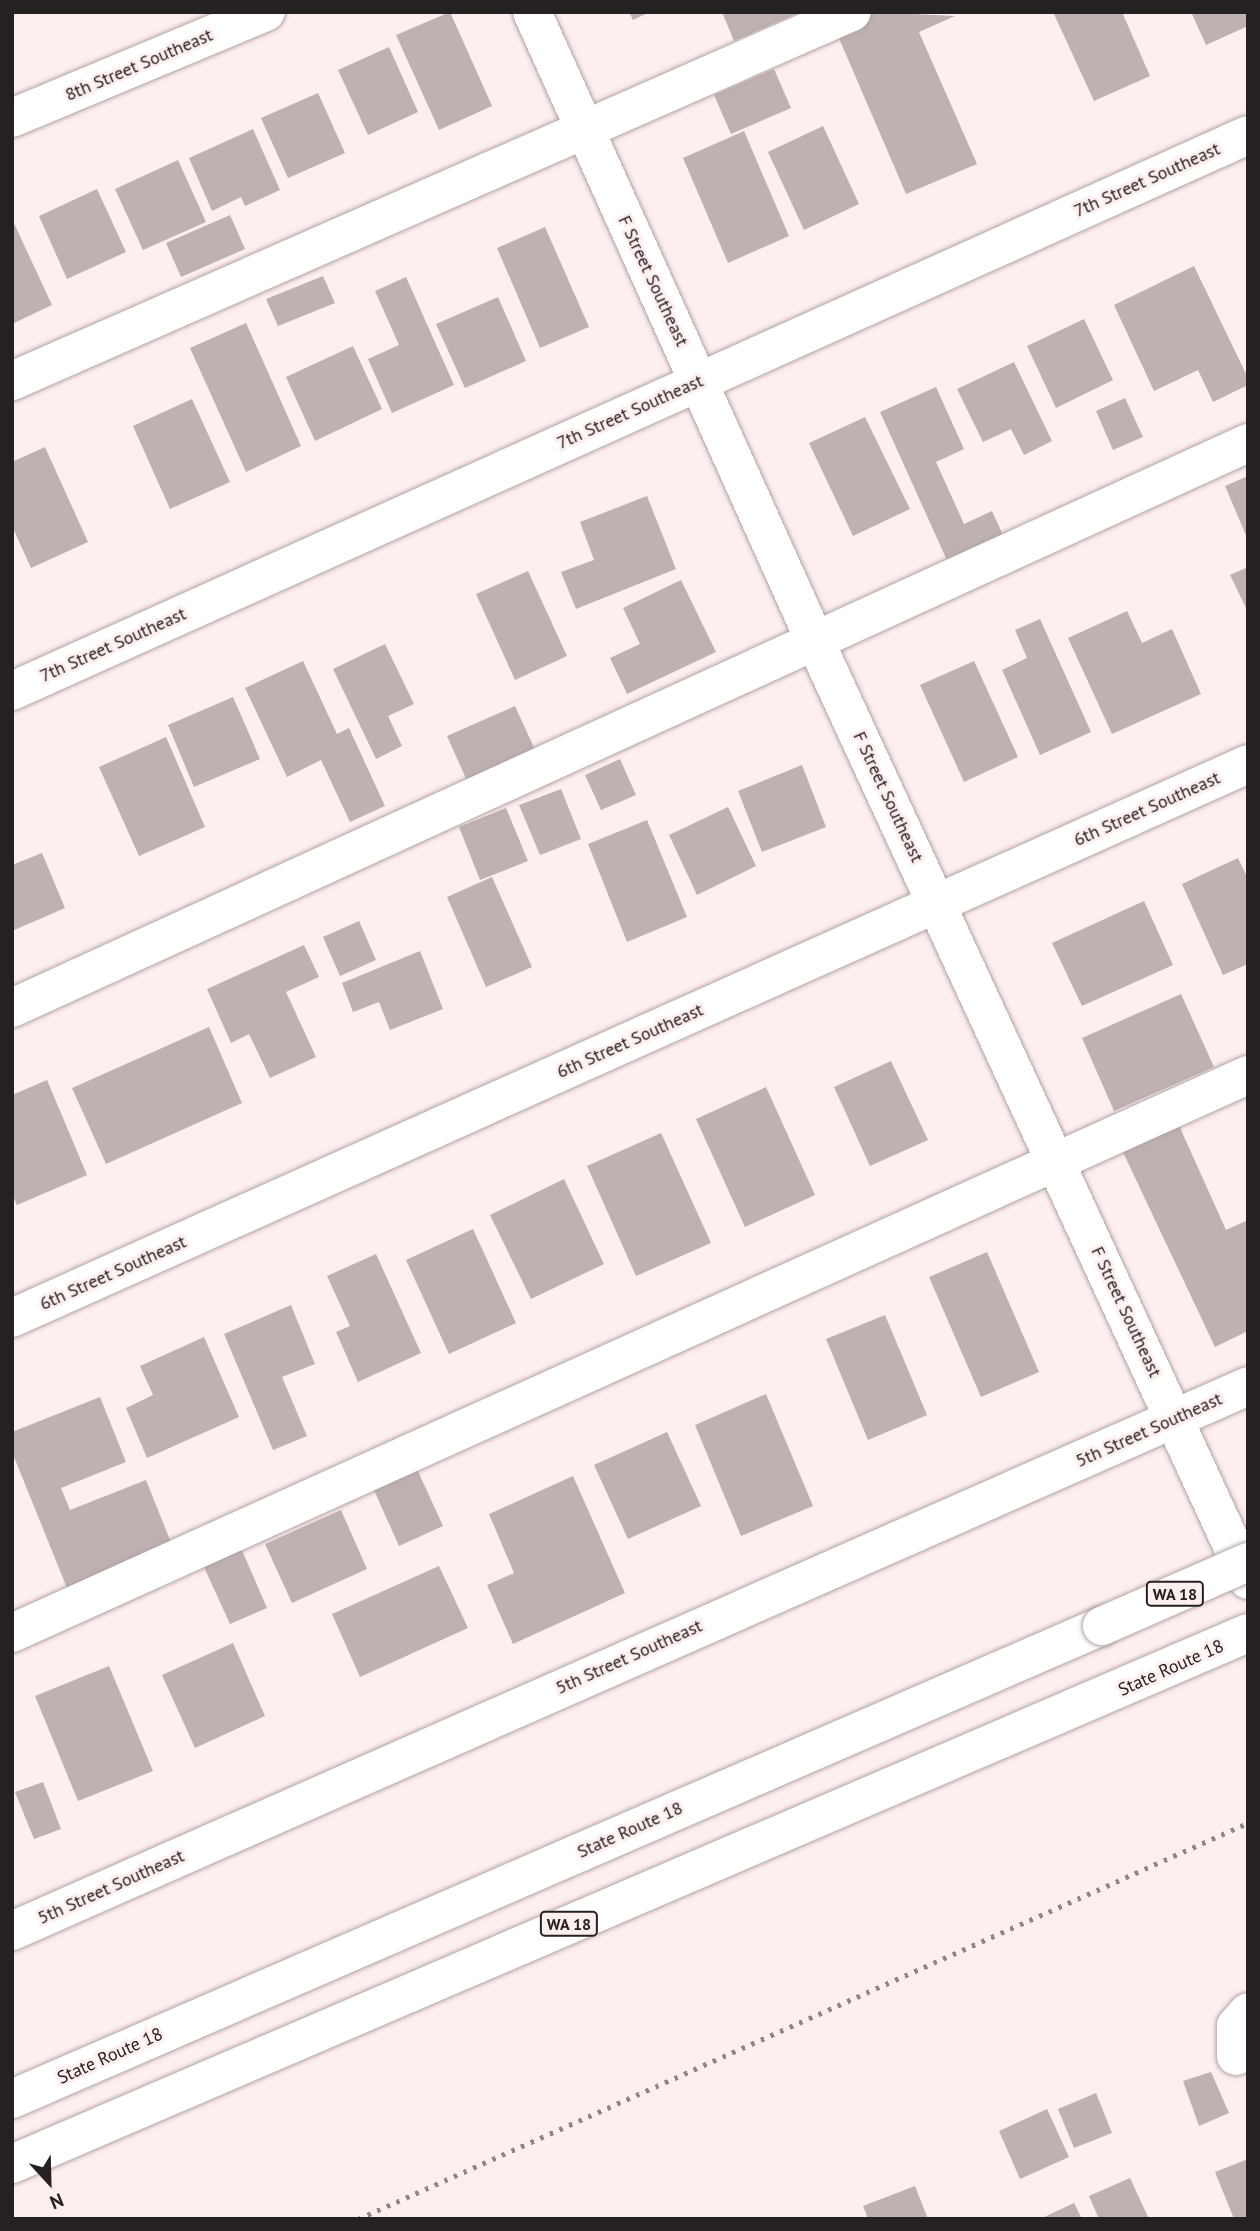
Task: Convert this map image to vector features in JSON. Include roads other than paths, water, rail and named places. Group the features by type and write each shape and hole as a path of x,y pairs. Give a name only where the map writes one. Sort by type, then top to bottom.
{"main road":[{"name":"8th Street Southeast","path":"12,118 266,12"},
{"name":"F Street Southeast","path":"532,12 814,639 1176,1418 1248,1580"},
{"path":"12,381 852,12"},
{"name":"7th Street Southeast","path":"12,691 1248,135"},
{"path":"12,1008 814,639 1248,443"},
{"name":"6th Street Southeast","path":"12,1318 1248,764"},
{"path":"12,1633 1248,1075"},
{"name":"5th Street Southeast","path":"12,1931 1248,1386"},
{"name":"State Route 18","path":"12,2099 1248,1562"},
{"name":"State Route 18","path":"12,2164 1128,1688 1248,1633"},
{"path":"1236,2056 1236,2026 1248,2012"}],"railway":[{"path":"358,2219 1248,1823"}]}
